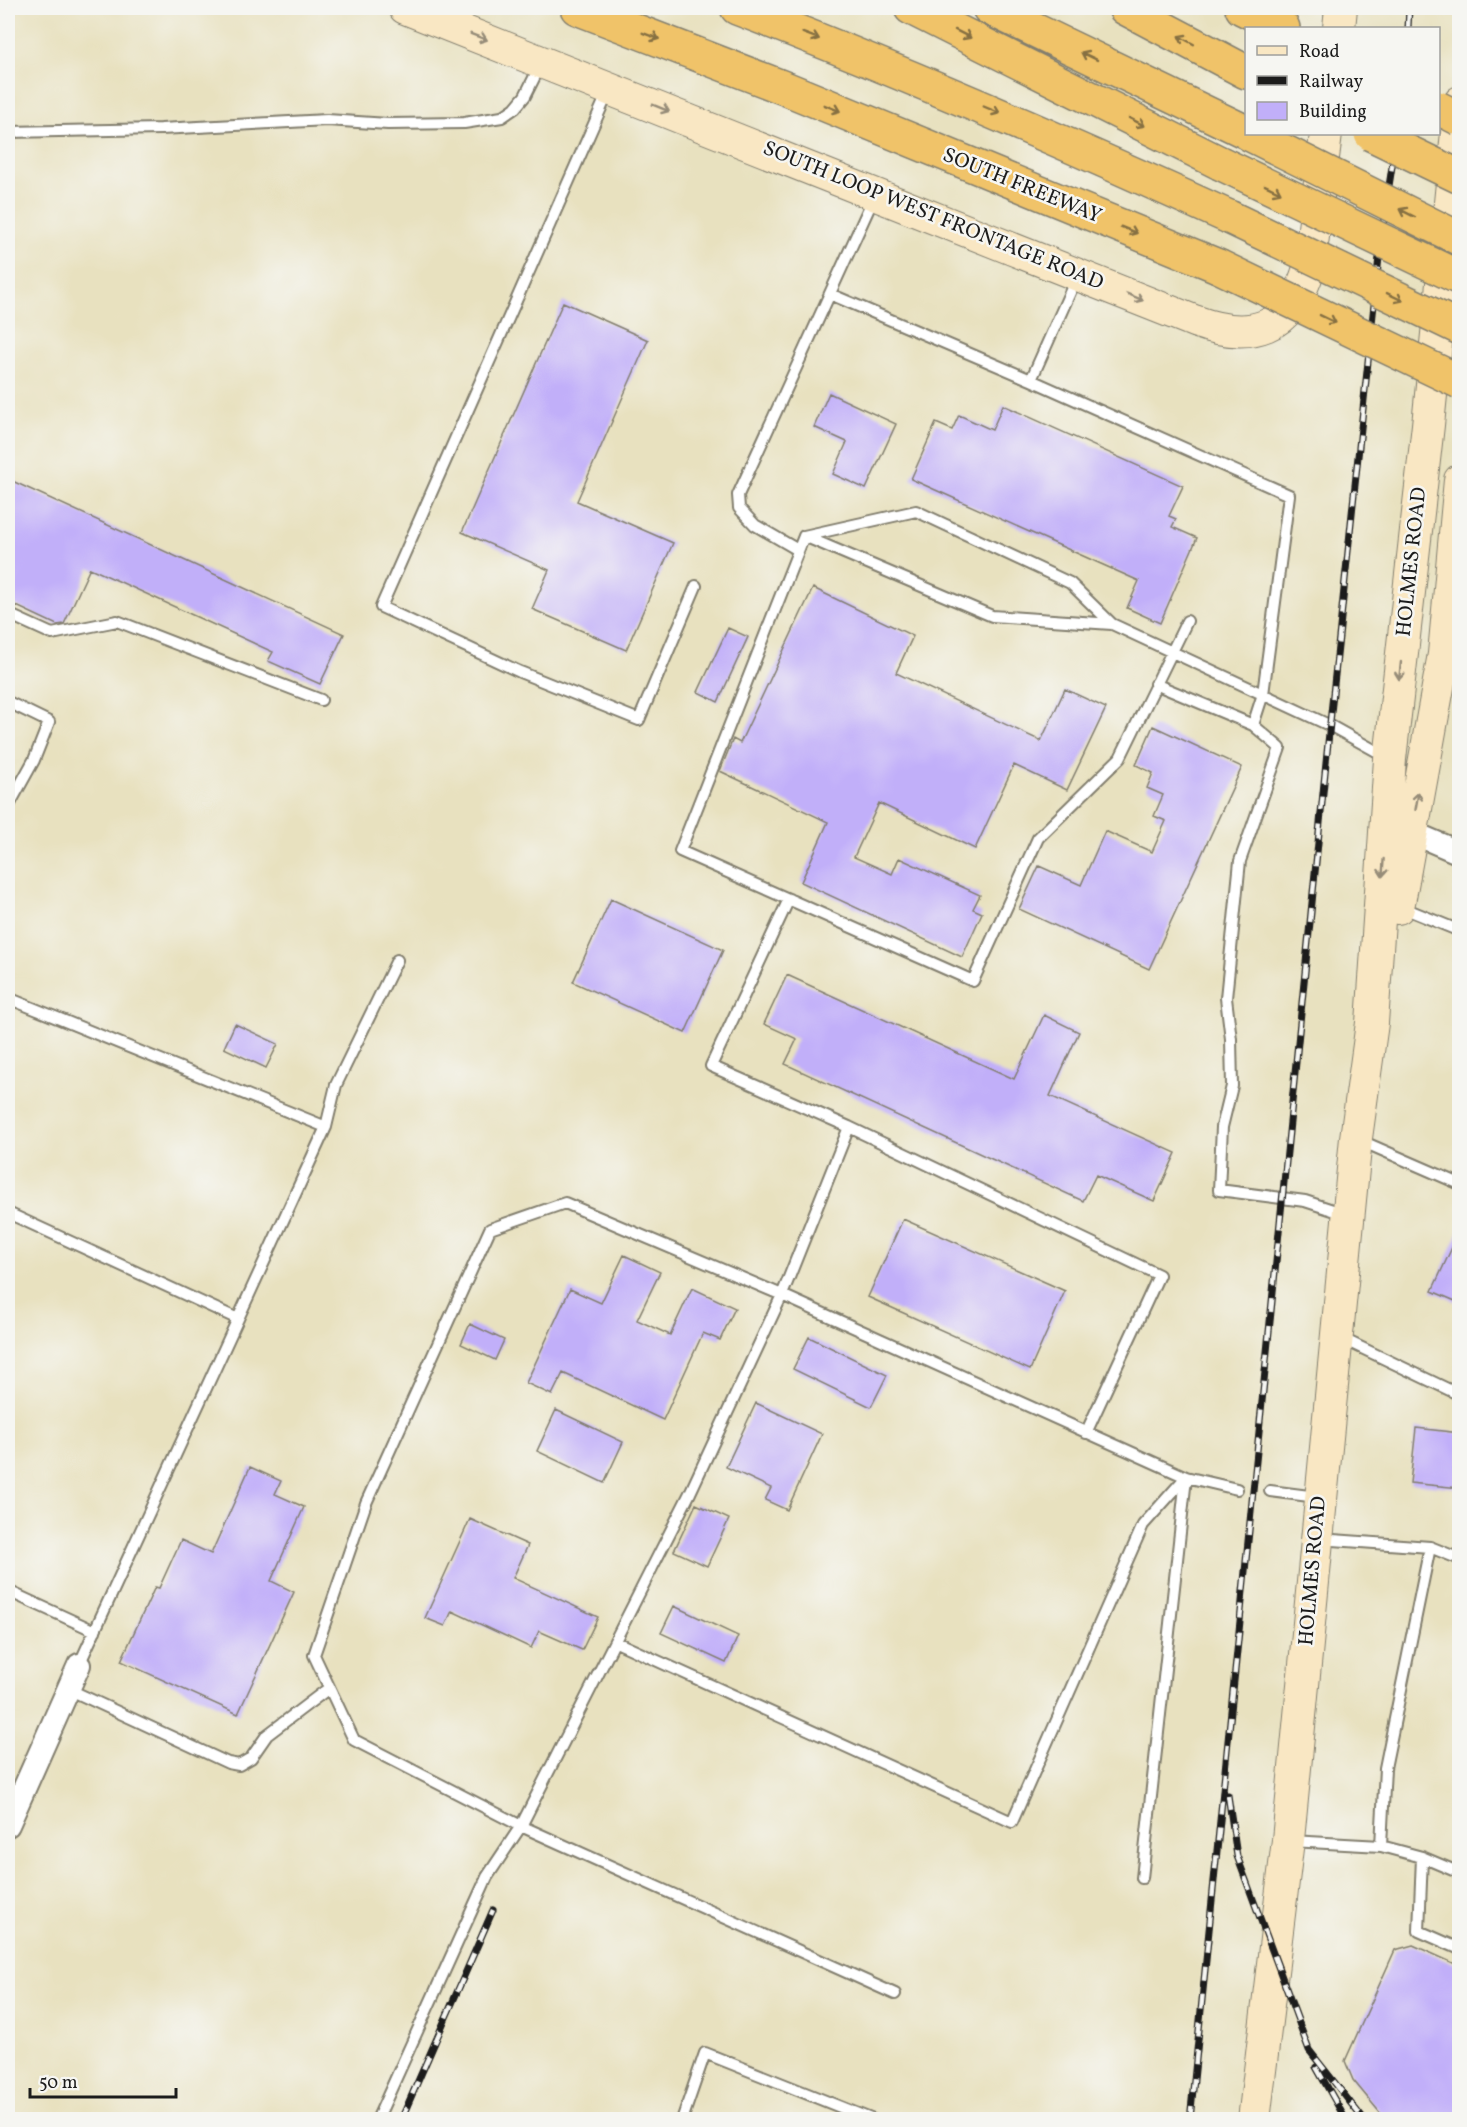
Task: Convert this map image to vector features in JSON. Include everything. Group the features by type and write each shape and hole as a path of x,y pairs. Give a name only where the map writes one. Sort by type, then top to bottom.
{"highway":[{"name":"SOUTH FREEWAY","path":"577,8 787,89 1218,266 1460,381"},
{"path":"737,8 965,99 1229,217 1460,328"},
{"path":"911,8 1220,163 1460,278"},
{"path":"989,8 1244,131"},
{"path":"1125,8 1242,70"},
{"path":"1247,10 1281,27"},
{"path":"1440,109 1460,119"},
{"path":"1252,135 1460,239"},
{"path":"1373,135 1460,177"}],"main road":[{"name":"SOUTH LOOP WEST FRONTAGE ROAD","path":"405,8 1216,329 1245,332 1282,316 1294,305 1303,289 1310,268 1326,135"},
{"name":"HOLMES ROAD","path":"1254,2120 1288,1840 1348,1215 1372,1023 1390,759 1428,425 1459,104"},
{"path":"1428,425 1459,486"},
{"name":"HOLMES ROAD","path":"1372,1023 1398,906 1411,832 1452,655 1459,486"}],"street":[{"path":"1411,832 1460,853"},
{"path":"8,1825 79,1665"}],"lane":[{"path":"8,132 160,129 327,120 388,124 464,123 502,117 515,108 525,96 542,61"},
{"path":"610,88 381,607 520,672 639,720 696,586"},
{"path":"798,550 755,525 739,508 738,495 876,193"},
{"path":"1031,380 1079,273"},
{"path":"830,294 1031,380 1289,495 1263,694 1254,725"},
{"path":"804,536 916,511 1070,583 1112,624 1331,726 1390,759"},
{"path":"804,536 680,851 973,981 1038,838 1120,758 1187,621"},
{"path":"804,536 992,616 1112,624"},
{"path":"8,614 52,633 117,621 321,700"},
{"path":"1155,684 1254,725 1280,748 1240,861 1226,998 1231,1039 1232,1086 1222,1127 1220,1190 1305,1201 1348,1215"},
{"path":"8,702 49,722 34,760 8,807"},
{"path":"789,899 711,1066 849,1127 1159,1275 1086,1433"},
{"path":"1398,906 1460,931"},
{"path":"79,1665 326,1127 336,1084 397,960"},
{"path":"8,998 326,1127"},
{"path":"377,2120 487,1877 521,1826 690,1493 782,1295 849,1127"},
{"path":"1356,1138 1460,1184"},
{"path":"895,1994 521,1826 354,1740 314,1655 366,1503 490,1229 565,1203 782,1295 1186,1477 1237,1489"},
{"path":"8,1214 238,1319"},
{"path":"1336,1335 1460,1395"},
{"path":"616,1642 1012,1822 1143,1525 1186,1477"},
{"path":"1142,1878 1186,1477"},
{"path":"1270,1491 1320,1497"},
{"path":"1316,1539 1430,1546 1460,1559"},
{"path":"1381,1846 1385,1768 1430,1546"},
{"path":"8,1591 95,1631"},
{"path":"68,1689 228,1763 239,1765 251,1758 267,1735 329,1688"},
{"path":"1288,1840 1381,1846 1422,1857 1460,1873"},
{"path":"1422,1857 1419,1931 1460,1949"},
{"path":"682,2120 705,2053 873,2120"}],"building":[{"path":"563,302 648,340 577,501 673,543 626,650 532,609 549,570 462,532"},
{"path":"829,393 896,424 866,489 833,474 847,442 814,427"},
{"path":"1003,405 1183,486 1169,516 1176,519 1172,527 1197,538 1160,623 1127,608 1139,581 911,479 936,423 952,430 959,415 992,430"},
{"path":"8,479 344,634 320,684 268,661 273,652 90,568 64,624 57,625 8,602"},
{"path":"813,588 913,636 896,673 1041,741 1065,689 1106,708 1067,790 1014,765 975,849 879,803 854,857 892,874 899,858 980,895 973,909 982,913 962,957 801,882 828,822 720,771 733,739 740,743"},
{"path":"728,628 748,637 718,702 698,692"},
{"path":"1153,726 1242,767 1149,969 1019,909 1039,866 1081,885 1105,831 1152,852 1166,821 1154,816 1163,795 1147,788 1153,773 1136,765"},
{"path":"611,899 723,950 685,1033 573,982"},
{"path":"787,975 1014,1079 1044,1015 1079,1032 1050,1096 1176,1153 1154,1201 1096,1175 1083,1201 785,1064 797,1039 764,1024"},
{"path":"235,1024 278,1044 266,1068 224,1048"},
{"path":"903,1219 1065,1291 1030,1370 868,1297"},
{"path":"1460,1230 1460,1303 1432,1291"},
{"path":"624,1255 660,1272 637,1320 670,1335 692,1288 735,1308 720,1340 703,1333 663,1420 563,1373 552,1395 526,1383 570,1289 601,1303"},
{"path":"470,1324 504,1340 495,1360 461,1344"},
{"path":"809,1337 887,1375 871,1407 793,1369"},
{"path":"756,1403 822,1434 787,1510 765,1500 771,1488 726,1467"},
{"path":"556,1410 623,1442 604,1483 537,1451"},
{"path":"1416,1428 1460,1433 1460,1488 1410,1483"},
{"path":"250,1467 281,1481 275,1494 304,1507 271,1581 294,1592 238,1714 121,1661 155,1587 159,1588 181,1540 211,1554"},
{"path":"696,1504 729,1519 707,1566 674,1551"},
{"path":"470,1519 528,1545 513,1578 598,1617 582,1650 539,1631 531,1648 452,1611 445,1626 425,1618"},
{"path":"674,1606 738,1636 726,1663 661,1633"},
{"path":"1413,1945 1460,1966 1460,2120 1386,2120 1353,2080 1345,2061 1395,1950"}],"railway":[{"path":"1408,27 1409,8"},
{"path":"1190,2120 1331,713 1381,238 1397,135"},
{"path":"1228,1795 1237,1856 1309,2050 1364,2120"},
{"path":"401,2120 493,1910"},
{"path":"1316,2067 1346,2120"}]}
